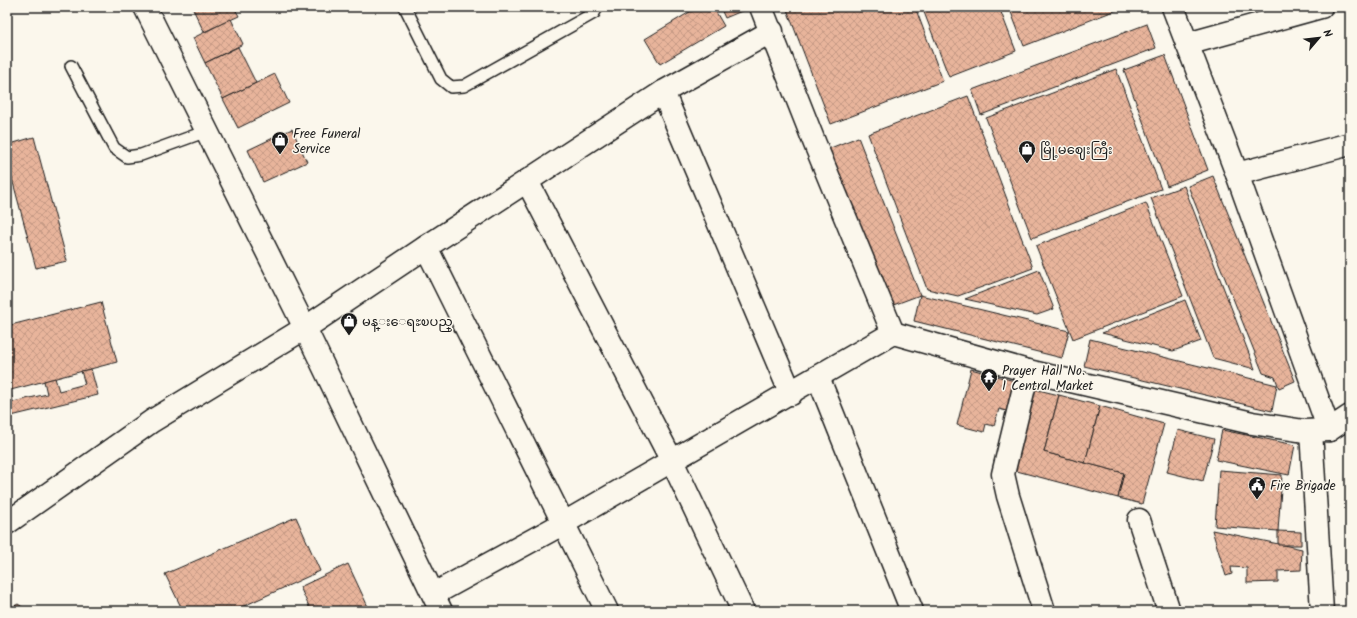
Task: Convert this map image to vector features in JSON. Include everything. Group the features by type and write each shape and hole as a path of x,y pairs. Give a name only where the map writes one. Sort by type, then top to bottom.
{"street":[{"path":"145,7 305,328 438,603 564,523 672,460 791,394 892,333 1028,371 1252,423 1304,431 1320,430 1350,416"},
{"path":"761,7 772,31 815,144 892,333"},
{"path":"1173,7 1237,174 1320,430 1322,611"},
{"path":"1187,44 1321,7"},
{"path":"7,523 152,421 305,328 662,92 772,31"},
{"path":"662,92 791,394"},
{"path":"1237,174 1350,144"},
{"path":"527,181 672,460 743,611"},
{"path":"426,247 608,611"},
{"path":"1028,371 1004,474 1008,496 1044,611"},
{"path":"818,377 912,611"},
{"path":"1138,520 1169,611"}],"lane":[{"path":"405,7 441,78 451,87 464,86 594,13 597,7"},
{"path":"70,66 114,148 127,157 141,155 206,131"}],"building":[{"path":"192,7 234,7 239,16 204,32"},
{"path":"698,7 713,7 724,26 660,64 645,39"},
{"path":"720,7 749,7 749,8 725,18"},
{"path":"786,7 915,7 943,81 831,124"},
{"path":"922,7 999,7 1016,51 949,77"},
{"path":"1009,7 1124,7 1024,46"},
{"path":"231,19 243,44 205,63 193,38"},
{"path":"1147,24 1156,48 981,115 972,90"},
{"path":"238,47 256,83 223,99 205,63"},
{"path":"1165,55 1208,170 1167,186 1124,70"},
{"path":"1116,69 1161,189 1032,238 986,118"},
{"path":"275,74 289,103 238,128 223,99"},
{"path":"968,96 1033,268 958,296 927,289 868,134"},
{"path":"292,129 307,162 263,182 248,150"},
{"path":"34,137 67,261 36,268 7,160 7,145"},
{"path":"858,137 920,295 888,307 828,149"},
{"path":"1213,176 1295,381 1279,388 1275,377 1263,373 1188,186"},
{"path":"1184,186 1255,369 1213,358 1151,198"},
{"path":"1146,203 1183,296 1073,339 1036,246"},
{"path":"1039,270 1054,309 1037,315 965,299"},
{"path":"920,295 1069,331 1062,358 914,321"},
{"path":"1185,300 1201,341 1173,351 1102,333"},
{"path":"101,302 117,362 7,391 7,326"},
{"path":"1090,339 1277,385 1272,411 1084,366"},
{"path":"91,369 98,395 7,417 7,391 10,390 13,402 47,394 44,381 55,378 59,391 85,384 81,371"},
{"path":"971,369 1018,382 1010,412 999,409 994,426 986,424 984,432 957,425"},
{"path":"1034,389 1059,395 1044,452 1124,473 1118,498 1013,470"},
{"path":"1059,395 1100,406 1085,463 1044,452"},
{"path":"1100,406 1164,424 1142,504 1118,498 1124,473 1085,463"},
{"path":"1178,430 1214,439 1203,481 1167,472"},
{"path":"1222,430 1295,445 1289,475 1216,460"},
{"path":"1219,470 1282,475 1278,531 1215,526"},
{"path":"296,517 320,571 233,611 183,611 165,574"},
{"path":"1212,530 1302,549 1301,570 1278,571 1278,582 1247,583 1247,568 1231,567 1232,574 1226,576"},
{"path":"1278,531 1301,532 1301,545 1278,545"},
{"path":"348,564 370,611 311,611 300,587"},
{"path":"18,604 28,611 7,611 9,609"}],"place":[{"name":"Free Funeral Service","path":"280,155"},
{"name":"မြို့မဈေးကြီး","path":"1027,164"},
{"name":"မန္းေရႊၿပည္","path":"349,336"},
{"name":"Prayer Hall No. 1 Central Market","path":"989,392"},
{"name":"Fire Brigade","path":"1257,500"}]}
